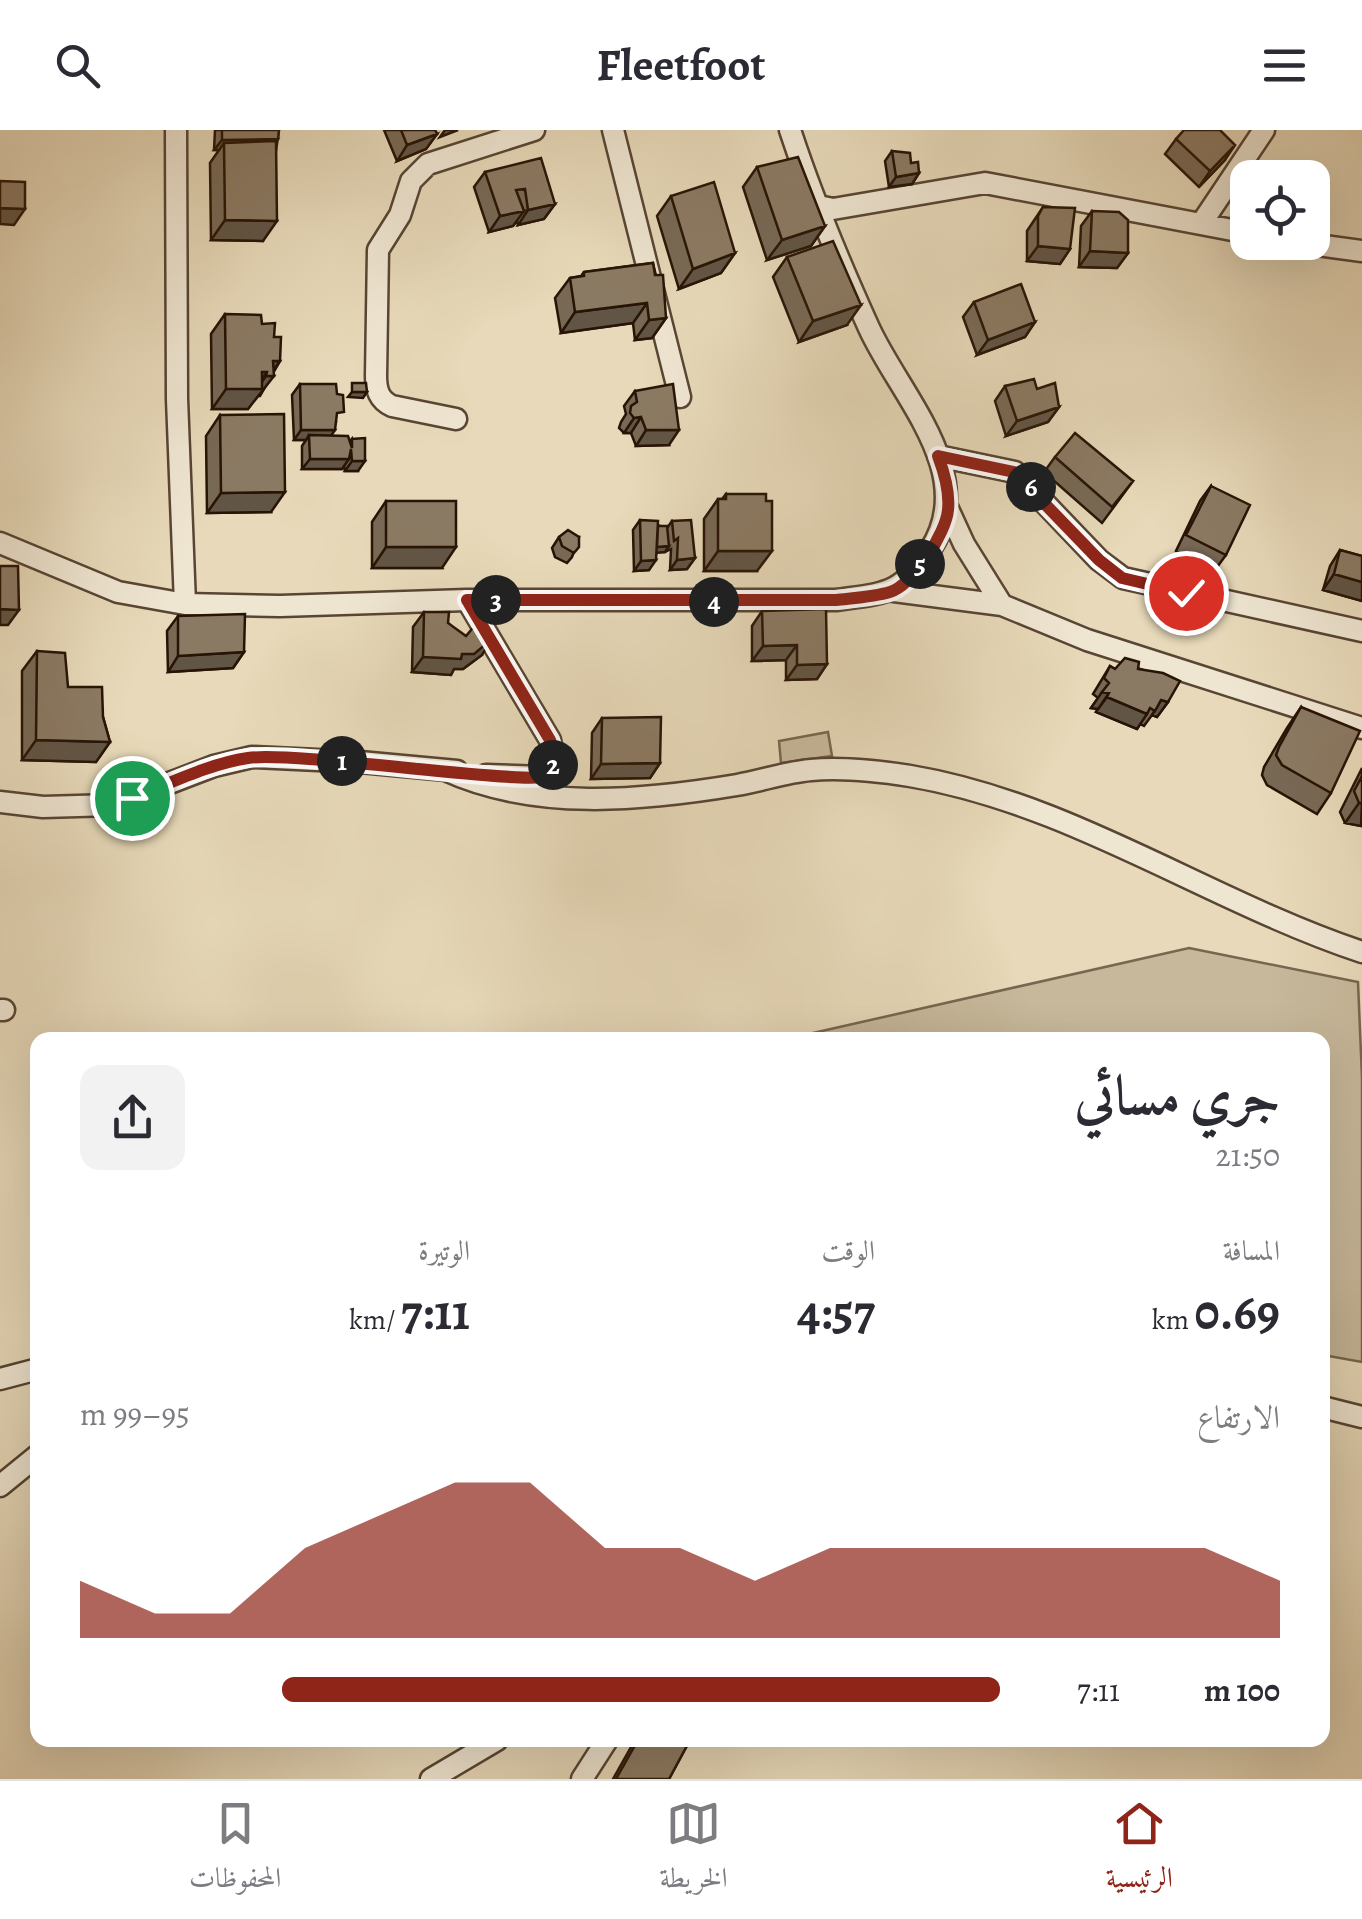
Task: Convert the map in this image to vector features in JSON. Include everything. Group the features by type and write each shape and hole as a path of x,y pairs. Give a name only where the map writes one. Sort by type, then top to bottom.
{"street":[{"path":"176,130 178,399 185,604"},
{"path":"456,419 392,406 378,394 378,250 400,215 410,181 418,172 471,148 534,130"},
{"path":"613,130 680,397"},
{"path":"790,130 871,332 938,456 948,509 964,544 1002,605"},
{"path":"1200,224 1264,130"},
{"path":"818,206 833,209 986,183 1004,184 1230,230"},
{"path":"1330,247 1362,251"},
{"path":"938,456 1014,472 1099,560 1122,578 1362,631"},
{"path":"894,591 912,576 942,532 948,509"},
{"path":"0,543 118,592 185,604 836,600 894,591 1002,605 1087,640 1362,728"},
{"path":"0,802 43,807 112,804 214,766 252,757 342,760 538,778 549,774 554,761 547,733 467,600"},
{"path":"445,770 487,788 569,799 735,786 820,770 907,776 965,787 1132,852 1320,938 1362,952"},
{"path":"0,1379 30,1370"},
{"path":"1330,1409 1362,1417"},
{"path":"0,1486 30,1462"},
{"path":"432,1779 485,1747"},
{"path":"582,1779 603,1747"}],"shaded area":[{"path":"828,732 832,756 781,763 779,741"},
{"path":"1189,948 1358,982 1362,1362 1330,1356 1330,1032 817,1032"}],"building":[{"path":"222,130 279,130 278,139 222,140"},
{"path":"401,130 435,130 437,134 407,145"},
{"path":"1184,130 1220,130 1235,145 1210,171 1176,139"},
{"path":"276,141 277,221 225,220 224,143"},
{"path":"892,151 910,153 911,163 918,162 919,173 896,177"},
{"path":"798,157 825,226 782,240 757,167"},
{"path":"541,158 555,204 528,210 525,189 516,190 524,211 500,216 485,172"},
{"path":"0,181 25,182 25,209 0,208"},
{"path":"714,182 735,253 693,269 671,196"},
{"path":"1043,207 1075,208 1070,249 1038,246 1038,216"},
{"path":"1092,211 1119,212 1128,220 1128,253 1090,251"},
{"path":"833,241 861,305 813,321 787,257"},
{"path":"653,263 655,275 663,275 666,318 649,320 647,303 575,312 570,278 584,276 584,272"},
{"path":"1021,284 1035,322 988,340 974,302"},
{"path":"225,314 261,315 262,324 275,323 274,337 281,337 280,361 273,361 274,376 262,372 262,389 226,389"},
{"path":"1034,379 1037,389 1055,383 1059,407 1017,421 1005,386"},
{"path":"352,383 366,383 367,392 352,392"},
{"path":"300,384 336,384 337,394 343,395 344,412 337,413 335,430 301,430"},
{"path":"673,384 679,430 646,430 641,417 634,418 630,413 637,402 635,391"},
{"path":"284,414 285,492 221,493 220,415"},
{"path":"1075,433 1133,481 1112,507 1055,457"},
{"path":"309,435 348,436 352,448 352,439 365,438 365,461 352,461 351,449 349,459 310,459"},
{"path":"1211,486 1250,505 1226,555 1186,535"},
{"path":"726,494 766,494 766,501 772,501 772,551 718,551 718,499 726,499"},
{"path":"386,501 456,501 456,547 386,547"},
{"path":"640,520 658,521 656,560 641,561"},
{"path":"691,520 695,558 677,560 678,538 674,541 672,521"},
{"path":"658,526 667,526 669,546 657,547"},
{"path":"568,530 579,537 574,553 562,546 559,537"},
{"path":"1340,550 1362,556 1362,582 1334,574"},
{"path":"0,566 18,566 19,610 0,609"},
{"path":"826,609 827,664 797,665 797,645 763,646 762,611"},
{"path":"424,612 449,612 448,623 466,636 476,624 492,639 474,654 462,654 461,659 423,657"},
{"path":"245,614 244,652 178,656 178,616"},
{"path":"37,651 65,653 68,687 102,687 103,717 110,742 36,740"},
{"path":"1125,658 1139,662 1138,669 1163,673 1180,681 1168,702 1161,700 1155,711 1150,708 1147,714 1102,692 1109,683 1104,678 1110,666 1115,669"},
{"path":"1301,707 1360,731 1331,793 1282,765 1276,755"},
{"path":"661,717 660,763 601,764 602,718"},
{"path":"1362,776 1362,803 1359,803 1354,791"},
{"path":"634,1747 686,1747 669,1779 616,1779"}],"route":[{"path":"132,798 214,766 252,757 544,778 554,761 550,740 467,600 836,600 894,591 912,576 942,532 948,509 938,456 1014,472 1099,560 1122,578 1186,593"}]}
